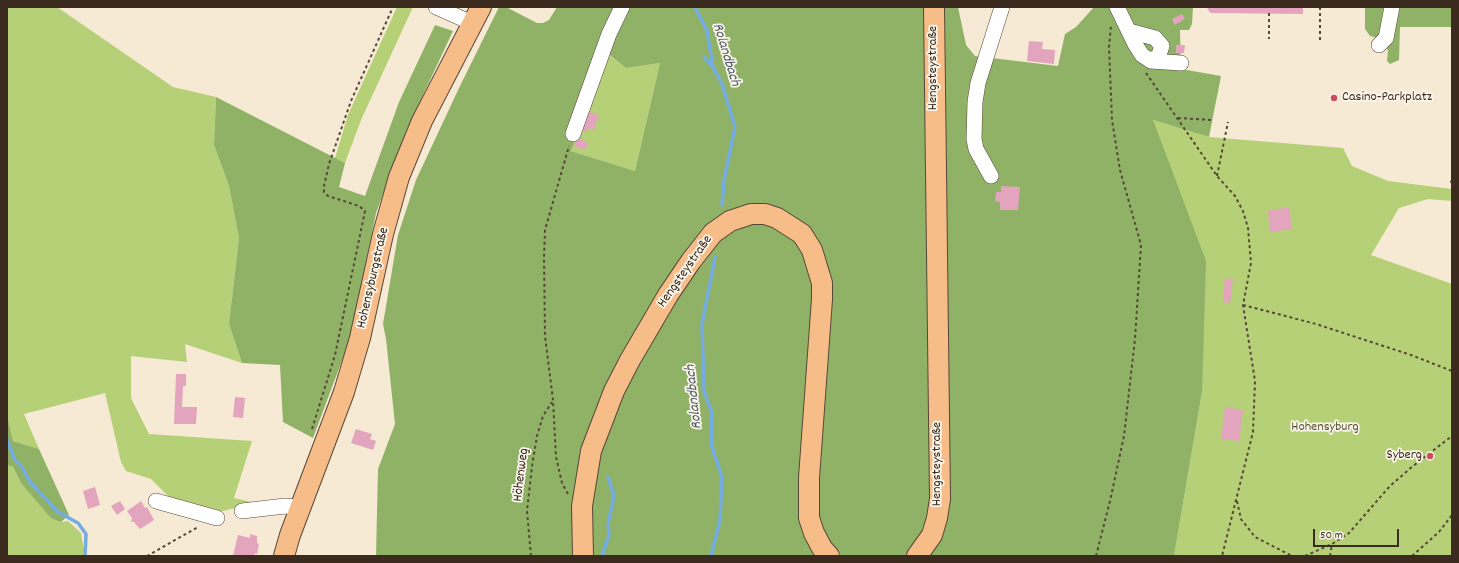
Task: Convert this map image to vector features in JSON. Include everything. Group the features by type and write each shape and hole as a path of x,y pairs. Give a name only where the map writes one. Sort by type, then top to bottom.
{"main road":[{"name":"Hengsteystraße","path":"917,556 932,535 938,518 940,500 934,7"},
{"name":"Hohensyburgstraße","path":"284,556 300,507 344,392 358,345 399,177 422,121 477,15"},
{"name":"Hengsteystraße","path":"583,556 582,506 591,451 614,391 648,327 691,261 713,233 730,221 751,214 765,214 777,218 802,234 812,250 822,283 809,478 809,518 814,533 822,548 829,556"}],"street":[{"path":"436,7 477,15"},
{"path":"573,134 609,34 622,7"},
{"path":"991,176 976,149 974,139 975,102 978,83 1002,7"},
{"path":"1117,7 1148,66 1181,63"},
{"path":"1380,45 1386,38 1392,7"},
{"path":"156,501 217,518"},
{"path":"242,510 285,506 300,507"}],"path":[{"path":"311,431 335,355 364,216 364,212 359,206 328,196 324,192 324,186 329,164 351,101 393,7"},
{"path":"1096,556 1110,502 1124,436 1135,339 1141,246 1120,170 1112,120 1109,47 1111,25 1117,7"},
{"path":"1320,7 1320,40"},
{"path":"1269,13 1269,40"},
{"path":"1148,66 1178,118 1217,176 1235,196 1243,211 1248,228 1251,263 1243,305 1255,380 1254,432 1222,556"},
{"path":"1178,118 1212,120"},
{"path":"1217,176 1228,122"},
{"path":"573,134 544,230 546,336 553,400 556,457 562,483 571,498 582,506"},
{"path":"1451,183 1452,179"},
{"path":"1243,305 1316,324 1411,354 1452,371"},
{"name":"Höhenweg","path":"530,556 527,511 532,466 537,436 543,416 553,400"},
{"path":"1305,556 1332,544 1349,533 1390,486 1452,436"},
{"path":"1237,500 1241,519 1255,537 1292,556"},
{"path":"1412,556 1439,532 1452,515"},
{"path":"147,556 204,523 217,518"},
{"path":"1330,556 1332,544"}],"green space":[{"path":"7,7 57,7 173,87 216,97 214,145 229,186 239,238 229,324 242,363 185,344 187,362 131,356 131,398 149,434 252,441 234,498 256,503 219,512 173,501 151,479 126,471 121,462 105,393 24,414 39,449 13,441 7,415"},
{"path":"397,7 413,7 361,120 345,163 335,158 348,115"},
{"path":"499,7 506,7 537,23 543,23 549,20 557,7 958,7 966,45 975,56 1058,66 1065,34 1076,27 1094,7 1193,7 1192,24 1189,30 1180,30 1181,69 1221,76 1209,137 1153,120 1206,261 1202,392 1174,556 376,556 378,469 395,424 383,324 398,235 416,180","holes":["608,54 626,68 660,63 635,171 571,151"]},
{"path":"1365,7 1452,7 1452,27 1400,27 1399,60 1390,64 1387,61 1388,51 1386,45 1378,38 1370,36 1365,29"},
{"path":"435,25 453,31 407,129 376,213 350,339 313,438 283,422 280,365 242,363 229,324 239,238 229,186 214,145 216,97 345,163 339,187 365,196 399,102"},
{"path":"607,54 626,68 660,63 635,171 571,151"},
{"name":"Hohensyburg","path":"1153,120 1209,137 1343,148 1352,166 1388,181 1452,189 1452,201 1428,199 1399,208 1371,255 1452,284 1452,556 1174,556 1202,392"},
{"path":"7,415 13,441 39,449 69,515 61,522 51,518 21,483 13,467 7,465"},
{"path":"7,465 13,467 21,483 61,522 68,521 81,533 85,556 7,556"}],"building":[{"path":"1207,7 1303,7 1303,14 1210,13"},
{"path":"1182,14 1185,19 1175,25 1172,19"},
{"path":"1029,41 1043,42 1042,49 1055,50 1054,64 1027,61"},
{"path":"1176,45 1185,45 1184,53 1176,53"},
{"path":"587,111 599,115 594,130 588,128 587,132 580,129"},
{"path":"576,138 588,142 585,150 574,146"},
{"path":"1001,186 1020,187 1018,210 1000,210 1000,202 995,201 996,192 1001,192"},
{"path":"1289,207 1292,229 1270,232 1268,211"},
{"path":"1225,278 1233,279 1230,303 1223,302"},
{"path":"176,374 186,374 186,386 183,386 182,407 197,407 196,424 174,424"},
{"path":"235,397 245,398 243,418 233,417"},
{"path":"1225,407 1243,410 1239,441 1221,439"},
{"path":"356,429 372,434 370,439 376,441 373,450 351,443"},
{"path":"95,487 100,505 88,509 83,491"},
{"path":"120,501 125,509 117,515 111,506"},
{"path":"141,501 145,508 147,507 154,520 140,529 134,522 131,522 132,518 127,511"},
{"path":"250,534 257,536 257,543 259,544 257,554 255,553 254,556 233,556 238,535 250,538"}],"waterway":[{"name":"Rolandbach","path":"695,7 707,31 713,67 722,84 735,127 724,180 722,205"},
{"name":"Rolandbach","path":"704,57 713,67"},
{"name":"Rolandbach","path":"711,556 720,520 722,477 711,444 712,413 704,391 702,324 715,257"},
{"path":"7,440 15,460 22,467 30,482 58,512 78,523 86,534 85,556"},
{"path":"602,556 609,535 608,524 614,496 608,477"}],"place":[{"name":"Casino-Parkplatz","path":"1334,98"},
{"name":"Syberg","path":"1430,456"}]}
